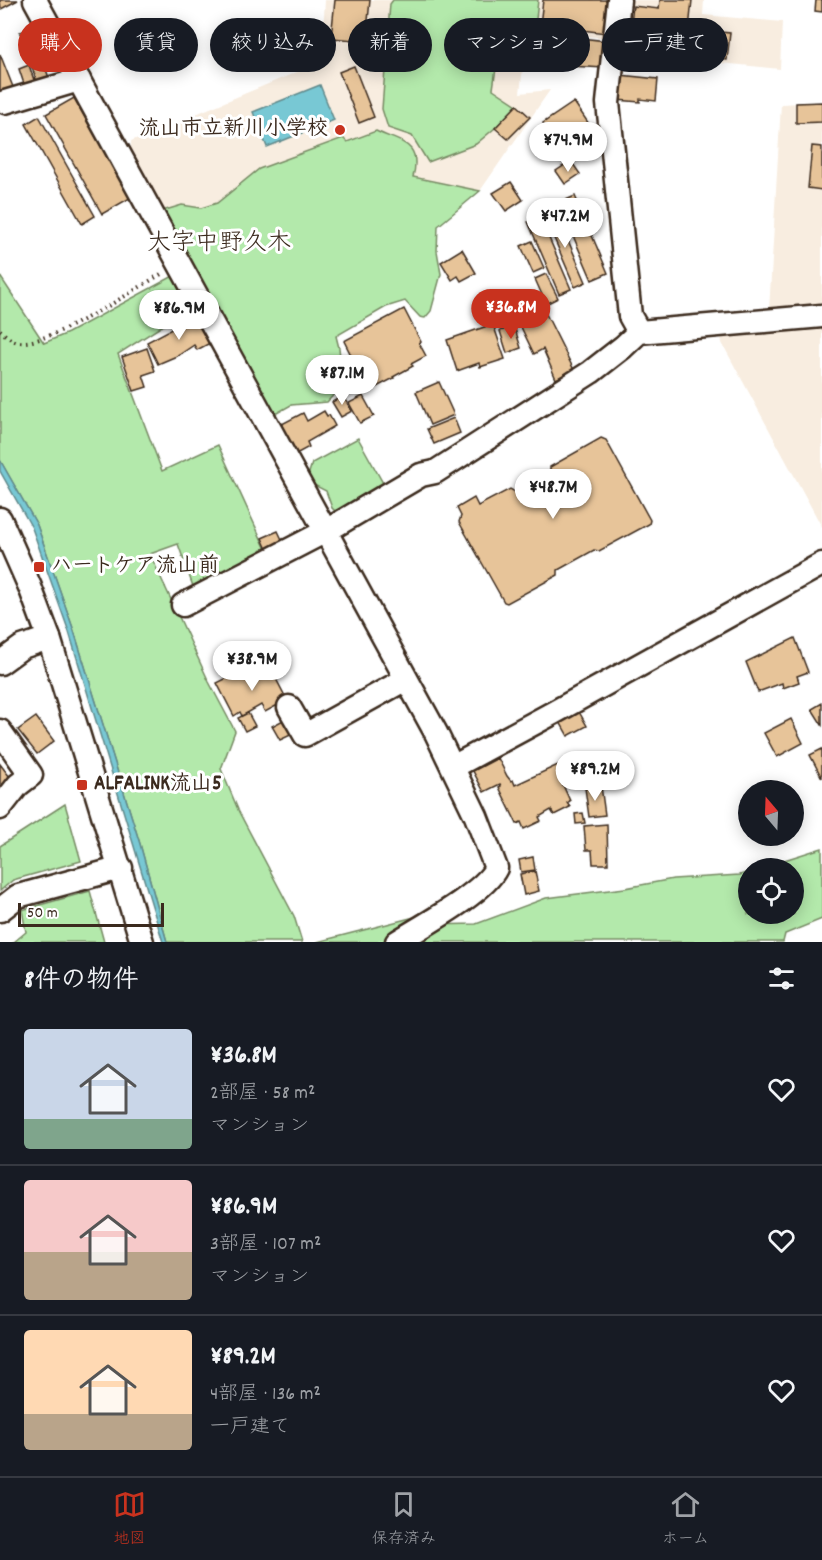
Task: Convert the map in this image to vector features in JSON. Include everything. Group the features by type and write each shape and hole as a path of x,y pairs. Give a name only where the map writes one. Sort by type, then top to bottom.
{"street":[{"path":"35,0 453,766 496,868 491,878 476,890 397,942"},
{"path":"620,0 608,103 630,316 639,332"},
{"path":"4,102 79,80"},
{"path":"183,605 326,531 421,475 435,472 591,372 639,332 822,316"},
{"path":"2,529 49,638 142,942"},
{"path":"453,766 554,713 822,564"},
{"path":"0,663 21,647 49,638"},
{"path":"289,707 305,735 406,679"},
{"path":"0,731 31,775 18,785 0,808"},
{"path":"0,910 18,896 120,868"}],"path":[{"path":"0,330 8,338 19,342 39,340 66,329 179,264"}],"shaded area":[{"name":"流山市立新川小学校","path":"325,0 613,0 611,18 602,18 602,37 590,36 590,18 444,18 444,72 522,72 520,93 550,90 480,191 385,171 185,263 131,157 131,141 297,72 336,72 336,18 324,18"},
{"path":"626,0 704,0 703,15 782,22 780,69 728,64 728,18 624,18"},
{"path":"822,102 822,308 769,311 781,104"},
{"path":"822,326 822,527 722,343 721,336"}],"green space":[{"path":"393,0 538,0 536,18 444,18 444,72 495,72 493,89 517,105 476,144 428,162 412,136 388,128 382,109 385,72 432,72 432,18 389,18 390,4"},
{"path":"376,131 407,145 412,150 415,157 413,177 480,191 438,226 437,251 441,274 431,311 425,318 420,317 405,301 386,307 336,336 343,385 327,402 291,405 270,417 159,212 182,205 201,208 217,203 259,169 343,138 347,142"},
{"path":"177,274 195,305 118,354 162,471 218,445 269,556 195,592 178,544 150,554 209,682 235,731 221,769 239,812 294,916 302,942 167,942 140,844 74,631 37,525 0,460 0,276 44,343 68,333"},
{"path":"358,438 384,485 337,513 332,508 326,491 314,485 308,476 312,463"},
{"path":"65,804 81,861 13,880 0,891 0,846"},
{"path":"822,848 822,919 785,934 783,942 402,942 428,925 476,924 546,898 673,879 738,875 738,924 804,924 804,858 790,858"},
{"path":"90,891 104,942 14,942 26,932 22,910"},
{"path":"430,913 385,942 317,942"}],"water":[{"path":"320,85 334,120 267,147 253,112"},
{"path":"0,460 37,525 74,631 140,844 167,942 163,942 69,632 32,528 0,471"}],"building":[{"path":"0,0 18,0 1,9"},
{"path":"335,0 370,0 368,18 348,18 348,39 336,38 336,18 333,18"},
{"path":"543,0 610,0 608,18 602,18 602,33 590,31 590,18 541,18"},
{"path":"660,0 692,0 690,18 632,18 633,6 659,9"},
{"path":"816,0 822,0 822,12 815,11"},
{"path":"590,39 602,40 602,68 590,67"},
{"path":"0,54 13,87 0,92"},
{"path":"348,68 348,72 356,72 374,117 359,123 339,72"},
{"path":"20,72 31,72 35,83 25,87"},
{"path":"34,72 47,72 49,78 37,82"},
{"path":"620,75 658,79 656,101 617,100"},
{"path":"74,98 130,198 102,214 46,114"},
{"path":"574,102 589,124 582,129 584,133 567,143 568,145 555,154 541,133 547,129 543,123"},
{"path":"822,102 822,122 796,123 796,103"},
{"path":"517,105 530,117 508,139 495,128"},
{"path":"39,116 95,216 82,224 26,124"},
{"path":"812,146 822,147 822,190 808,188"},
{"path":"571,161 580,174 565,184 556,171"},
{"path":"511,182 523,200 506,211 493,193"},
{"path":"575,196 608,273 592,280 559,203"},
{"path":"555,210 586,282 575,287 544,215"},
{"path":"540,217 571,289 559,294 528,222"},
{"path":"532,241 544,268 533,273 521,246"},
{"path":"462,249 476,273 461,281 458,276 452,280 441,262"},
{"path":"546,274 558,298 546,304 535,279"},
{"path":"404,309 426,356 411,364 413,366 394,378 369,391 344,341"},
{"path":"546,314 574,370 556,379 543,349 534,354 521,327"},
{"path":"196,316 210,343 197,350 194,345 179,355 158,364 147,342"},
{"path":"493,324 505,359 480,367 479,363 457,371 447,340"},
{"path":"514,326 521,348 507,353 500,331"},
{"path":"147,348 155,371 143,375 147,387 134,391 122,357"},
{"path":"439,382 454,415 430,425 416,392"},
{"path":"343,396 352,411 341,417 332,402"},
{"path":"363,396 374,416 360,423 349,403"},
{"path":"324,411 335,426 307,442 309,447 296,454 280,425 303,413 307,421"},
{"path":"454,418 460,433 434,444 427,429"},
{"path":"601,438 606,440 650,520 649,524 599,551 594,550 558,570 558,575 507,603 504,602 459,522 461,516 457,508 474,498 478,506 510,489 515,492 550,472 550,467"},
{"path":"278,531 285,546 269,554 262,538"},
{"path":"795,638 808,672 797,676 799,682 783,688 782,683 758,692 746,662"},
{"path":"265,668 270,677 274,675 287,700 265,712 261,705 242,716 240,712 234,716 217,683 237,673 241,680"},
{"path":"822,703 822,725 812,709"},
{"path":"578,710 587,726 568,736 559,720"},
{"path":"248,713 255,726 245,731 238,718"},
{"path":"36,717 54,741 37,754 18,730"},
{"path":"287,718 295,733 280,740 272,726"},
{"path":"791,719 803,743 777,757 764,733"},
{"path":"822,749 822,778 810,755"},
{"path":"498,758 507,776 511,781 513,780 515,785 558,765 564,777 560,778 570,801 567,803 570,807 554,815 551,810 539,817 541,821 524,829 521,822 517,824 499,787 500,784 484,792 473,771"},
{"path":"0,764 13,781 0,797"},
{"path":"601,786 605,815 589,817 585,788"},
{"path":"583,813 585,823 576,824 575,814"},
{"path":"607,824 608,864 593,864 592,850 586,850 584,826"},
{"path":"533,857 535,870 521,872 519,860"},
{"path":"535,871 539,891 524,895 520,874"}],"place":[{"name":"流山市立新川小学校","path":"340,130"},
{"name":"ハートケア流山前","path":"39,567"},
{"name":"ALFALINK流山5","path":"82,785"}],"district":[{"name":"大字中野久木","path":"219,244"}]}
